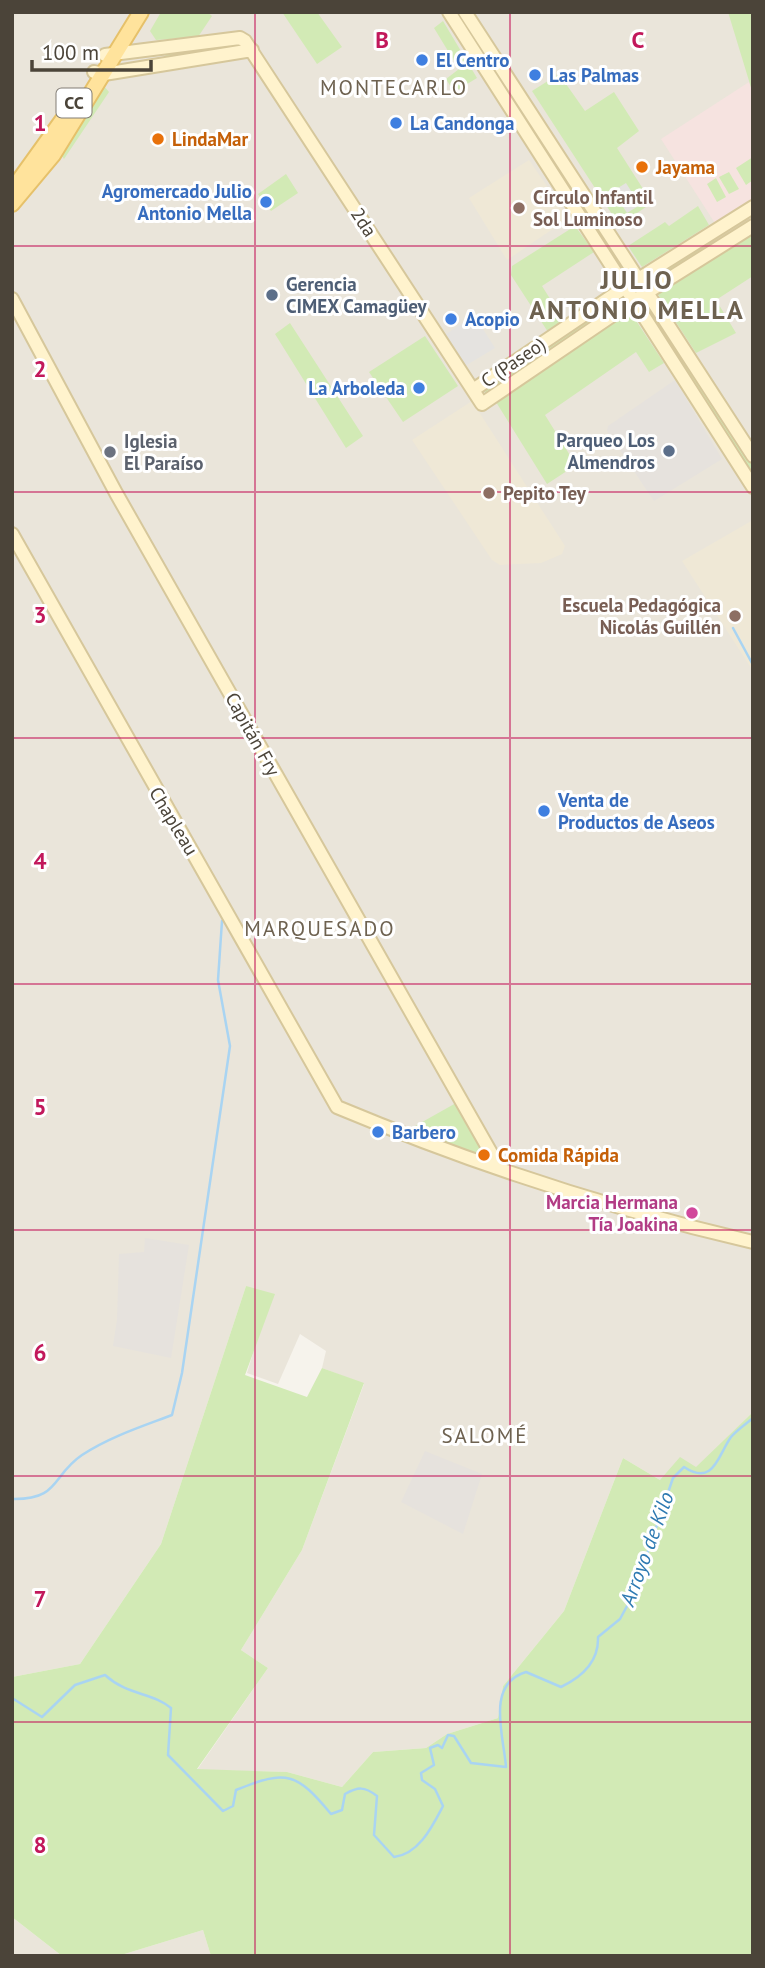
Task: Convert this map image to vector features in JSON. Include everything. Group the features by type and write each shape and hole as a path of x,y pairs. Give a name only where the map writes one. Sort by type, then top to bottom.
{"main road":[{"name":"CC","path":"111,55 131,12"},
{"name":"CC","path":"12,190 141,12"},
{"name":"CC","path":"12,204 53,155 99,73"}],"street":[{"path":"449,12 632,302 753,486"},
{"path":"465,12 753,456"},
{"path":"111,55 240,38 249,45"},
{"path":"99,73 249,45"},
{"name":"2da","path":"249,45 482,404"},
{"name":"C (Paseo)","path":"472,390 624,288 753,207"},
{"name":"C (Paseo)","path":"482,404 632,302 753,226"},
{"name":"Capitán Fry","path":"12,299 116,493 499,1167"},
{"name":"Chapleau","path":"12,534 337,1107 499,1167"},
{"path":"499,1167 689,1227 753,1242"}],"shaded area":[{"path":"12,12 753,12 753,1412 696,1468 660,1480 623,1458 564,1611 503,1686 498,1718 447,1734 426,1748 373,1752 342,1787 287,1772 197,1770 268,1668 241,1650 302,1550 364,1384 322,1368 326,1351 300,1334 278,1384 247,1373 254,1350 246,1286 161,1544 80,1664 12,1677"},
{"path":"749,82 753,94 753,207 718,228 661,139"},
{"name":"Círculo Infantil Sol Luminoso","path":"529,160 569,218 507,260 469,198"},
{"path":"626,183 640,205 627,213 613,191"},
{"path":"474,315 495,348 465,366 445,335"},
{"path":"675,380 722,459 654,501 607,431 608,426"},
{"name":"Pepito Tey","path":"472,401 565,546 562,554 541,563 500,565 492,560 412,440"},
{"name":"Escuela Pedagógica Nicolás Guillén","path":"753,520 753,671 682,561"},
{"path":"145,1238 189,1245 171,1358 113,1346 117,1320 119,1254 144,1252"},
{"path":"425,1451 482,1474 463,1534 401,1502"},
{"path":"12,1917 62,1956 12,1956"},
{"path":"203,1930 211,1956 118,1956"}],"green space":[{"path":"161,12 207,12 212,16 198,37 156,40 150,31"},
{"path":"282,12 317,12 342,47 317,64"},
{"path":"728,12 753,12 753,94"},
{"path":"443,21 477,78 454,92 446,79 459,69 434,28"},
{"path":"235,45 166,58 165,56 168,53"},
{"path":"559,74 585,111 614,92 639,131 617,148 652,203 619,225 532,91"},
{"path":"501,75 582,204 579,207 498,78"},
{"path":"103,85 109,92 64,159 60,153"},
{"path":"753,157 753,180 746,185 736,168"},
{"path":"729,172 739,189 729,194 719,177"},
{"path":"286,174 298,193 271,211 258,194"},
{"path":"716,178 726,197 717,202 707,184"},
{"path":"698,206 709,225 642,267 628,246 665,222 669,226"},
{"path":"575,226 594,252 542,286 564,321 548,332 511,275 512,266"},
{"path":"753,234 753,276 716,300 736,333 696,353 657,293"},
{"path":"711,238 716,242 650,286 646,284 647,279"},
{"path":"615,300 618,305 489,393 483,392"},
{"path":"643,301 753,466 753,477 641,304"},
{"path":"629,310 664,363 649,372 636,352 545,415 576,465 547,484 496,402"},
{"path":"290,323 363,436 346,448 275,334"},
{"path":"425,336 458,386 403,422 369,372"},
{"path":"456,1103 490,1159 408,1130"},
{"path":"246,1286 275,1294 245,1375 307,1397 322,1368 364,1383 302,1550 241,1650 268,1668 197,1769 287,1772 342,1787 373,1752 426,1748 447,1734 498,1718 503,1686 564,1611 623,1458 660,1480 680,1457 696,1467 753,1412 753,1956 211,1956 203,1930 118,1956 62,1956 12,1917 12,1677 80,1664 161,1544"}],"waterway":[{"path":"733,628 753,665"},
{"path":"12,1499 39,1496 82,1455 126,1432 172,1415 182,1373 230,1046 218,980 222,921"},
{"name":"Arroyo de Kilo","path":"12,1698 42,1717 75,1685 105,1675 122,1687 156,1699 171,1708 168,1755 223,1811 233,1806 236,1790 268,1779 290,1779 299,1783 331,1814 342,1810 345,1794 365,1789 377,1796 374,1835 394,1857 403,1855 424,1838 443,1806 435,1789 422,1780 421,1773 434,1765 430,1748 438,1745 442,1748 448,1735 454,1736 471,1763 506,1767 500,1713 505,1688 513,1678 526,1672 561,1687 588,1668 596,1654 598,1637 620,1619 633,1595 673,1478 684,1467 694,1472 709,1471 731,1437 753,1418"}],"place":[{"name":"El Centro","path":"422,60"},
{"name":"Las Palmas","path":"535,75"},
{"name":"La Candonga","path":"396,123"},
{"name":"LindaMar","path":"158,139"},
{"name":"Jayama","path":"642,167"},
{"name":"Agromercado Julio Antonio Mella","path":"266,202"},
{"name":"Círculo Infantil Sol Luminoso","path":"519,208"},
{"name":"Gerencia CIMEX Camagüey","path":"272,295"},
{"name":"Acopio","path":"451,319"},
{"name":"La Arboleda","path":"419,388"},
{"name":"Parqueo Los Almendros","path":"669,451"},
{"name":"Iglesia El Paraíso","path":"110,452"},
{"name":"Pepito Tey","path":"489,493"},
{"name":"Escuela Pedagógica Nicolás Guillén","path":"735,616"},
{"name":"Venta de Productos de Aseos","path":"544,811"},
{"name":"Barbero","path":"378,1132"},
{"name":"Comida Rápida","path":"484,1155"},
{"name":"Marcia Hermana Tía Joakina","path":"692,1213"}],"district":[{"name":"MONTECARLO","path":"394,88"},
{"name":"JULIO ANTONIO MELLA","path":"637,295"},
{"name":"MARQUESADO","path":"320,929"},
{"name":"SALOMÉ","path":"485,1436"}]}
